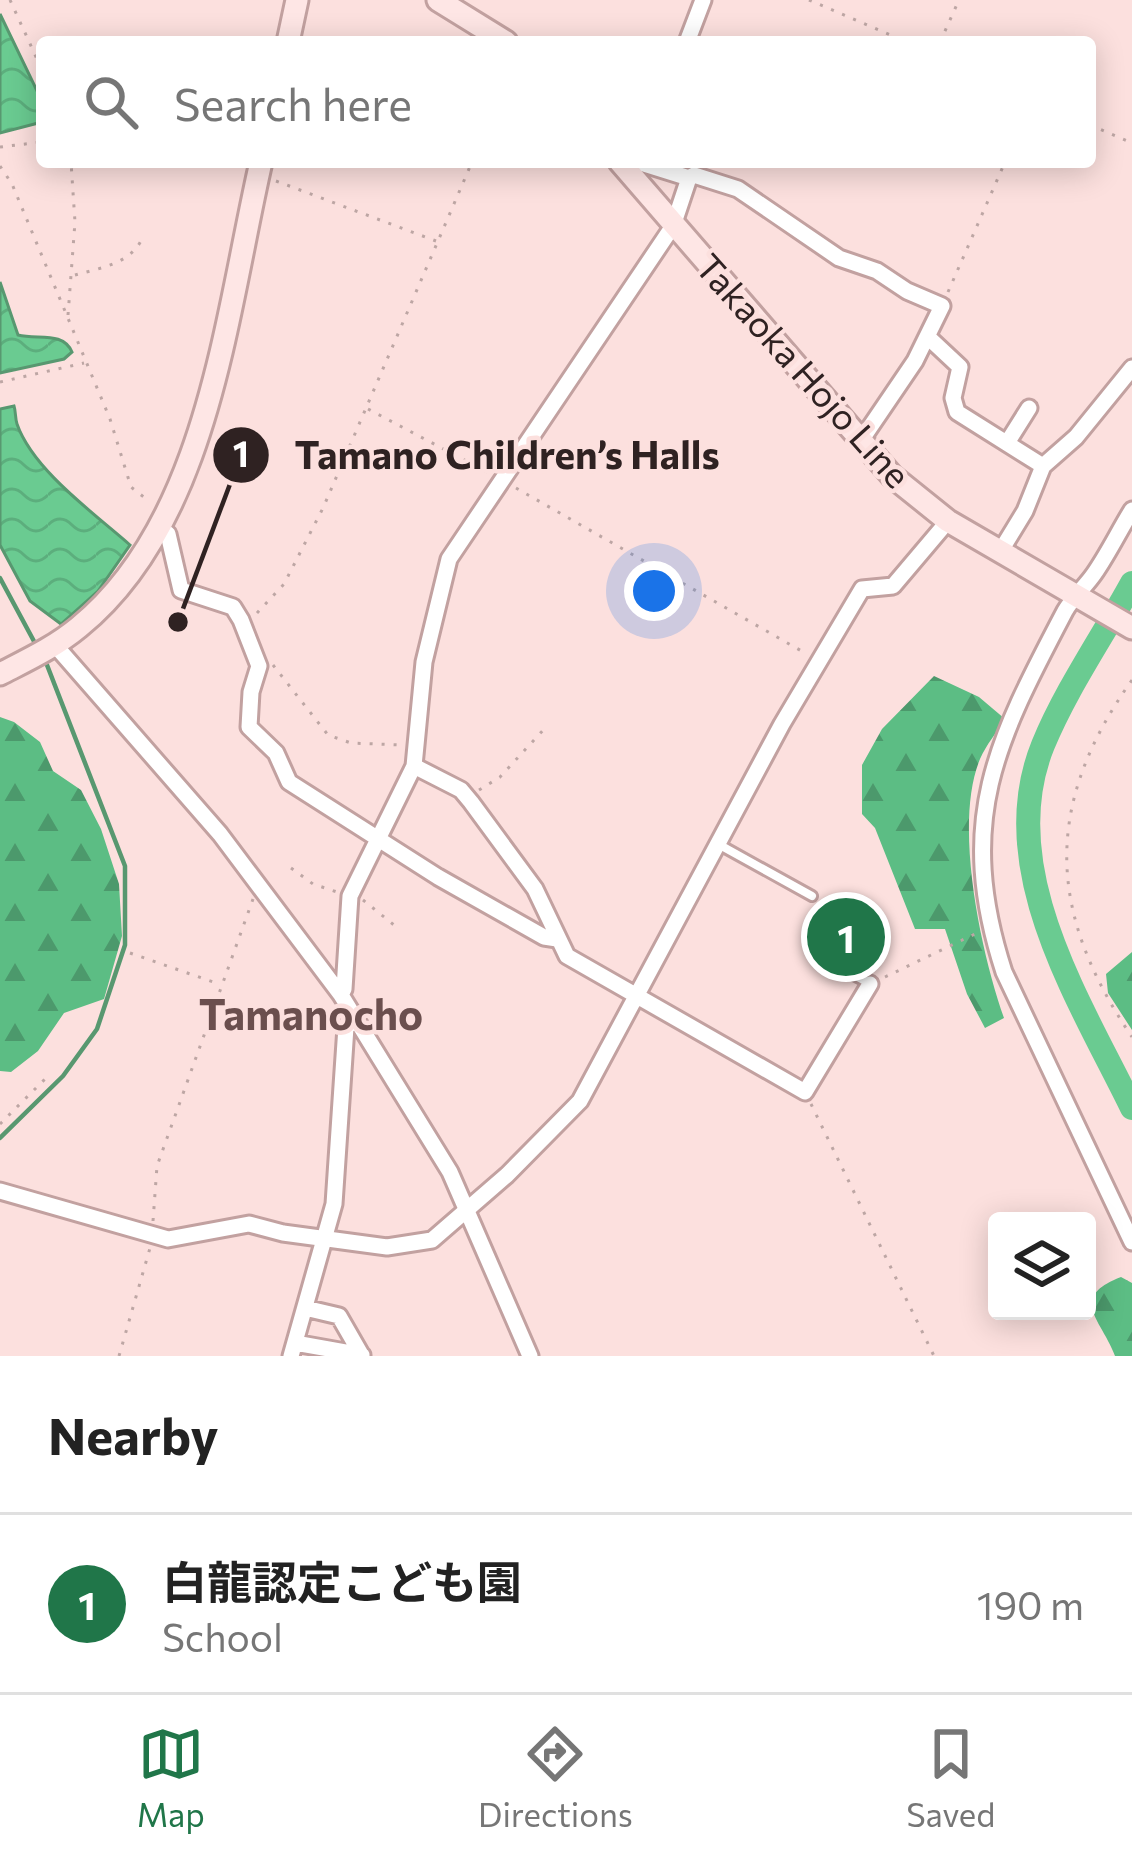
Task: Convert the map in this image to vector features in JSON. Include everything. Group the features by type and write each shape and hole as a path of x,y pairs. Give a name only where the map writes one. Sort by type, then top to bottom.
{"main road":[{"path":"289,36 297,0"},
{"path":"438,0 496,36"},
{"path":"0,674 83,625 124,580 162,521 187,465 215,377 259,168"},
{"name":"Takaoka Hojo Line","path":"634,168 673,226 892,476 948,521 1132,628"}],"street":[{"path":"689,36 704,0"},
{"path":"645,168 689,178"},
{"path":"341,995 350,896 415,766 424,662 449,559 673,226 689,178 694,175 738,189 838,258 877,271 942,306 929,338 860,442"},
{"path":"929,338 960,368 953,398 957,412 1043,466"},
{"path":"1000,552 1025,511 1043,466 1076,436 1132,368"},
{"path":"1006,443 1029,408"},
{"path":"1132,510 1022,691 999,747 988,793 981,861 1004,972 1132,1243"},
{"path":"162,521 181,590 232,608 243,625 259,674 251,692 249,727 276,753 289,782 505,916 552,941 557,939"},
{"path":"0,1192 168,1239 249,1223 387,1247 432,1240 507,1175 580,1101 717,844 862,589 892,586 948,521"},
{"path":"55,645 260,884 341,995 419,1116 466,1209 530,1356"},
{"path":"415,766 461,790 535,889 567,956 805,1092 870,984"},
{"path":"356,1020 346,1027 336,1192 293,1350 362,1356"},
{"path":"305,1308 339,1316 362,1356"}],"lane":[{"path":"717,844 812,896"},
{"path":"812,953 870,984"}],"path":[{"path":"10,0 36,57"},
{"path":"809,0 894,36"},
{"path":"943,36 959,0"},
{"path":"1096,128 1132,143"},
{"path":"0,147 36,143"},
{"path":"0,166 12,184 110,419 131,487 162,521"},
{"path":"68,317 73,275 71,168"},
{"path":"259,168 438,242"},
{"path":"243,625 284,584 323,508 469,168"},
{"path":"942,306 1002,168"},
{"path":"73,275 125,258 140,247 142,239"},
{"path":"0,382 84,363"},
{"path":"366,408 819,661"},
{"path":"254,649 328,735 351,743 416,745"},
{"path":"1132,680 1095,740 1080,775 1067,864 1069,898 1090,969 1132,1037"},
{"path":"467,798 500,777 546,727"},
{"path":"119,1356 152,1234 158,1166 260,884"},
{"path":"870,984 992,926"},
{"path":"130,953 223,986"},
{"path":"0,1124 49,1076"},
{"path":"805,1092 934,1356"}],"green space":[{"path":"934,676 979,697 1005,719 980,759 969,818 979,925 1004,1018 985,1028 967,994 945,929 915,929 875,828 862,814 862,765 882,729"},
{"path":"0,717 40,742 53,771 81,790 101,829 119,884 122,936 104,999 64,1013 38,1051 11,1072 0,1071"},
{"path":"1132,952 1132,1030 1108,993 1106,974"},
{"path":"1121,1277 1132,1283 1132,1356 1115,1356 1096,1317 1096,1292"}],"water":[{"path":"0,14 36,89 36,124 0,133"},
{"path":"0,282 18,335 63,341 72,352 64,359 0,373"},
{"path":"14,406 17,424 36,458 130,545 98,591 61,624 30,601 0,545 0,409"}],"waterway":[{"path":"0,578 36,645"},
{"path":"1132,583 1043,745 1030,792 1028,839 1049,932 1132,1108"},
{"path":"0,1138 63,1076 97,1029 125,945 125,866 47,665"}],"place":[{"name":"Tamano Children’s Halls","path":"178,622"},
{"name":"白龍認定こども園","path":"846,937"}],"district":[{"name":"Tamanocho","path":"311,1015"}]}
